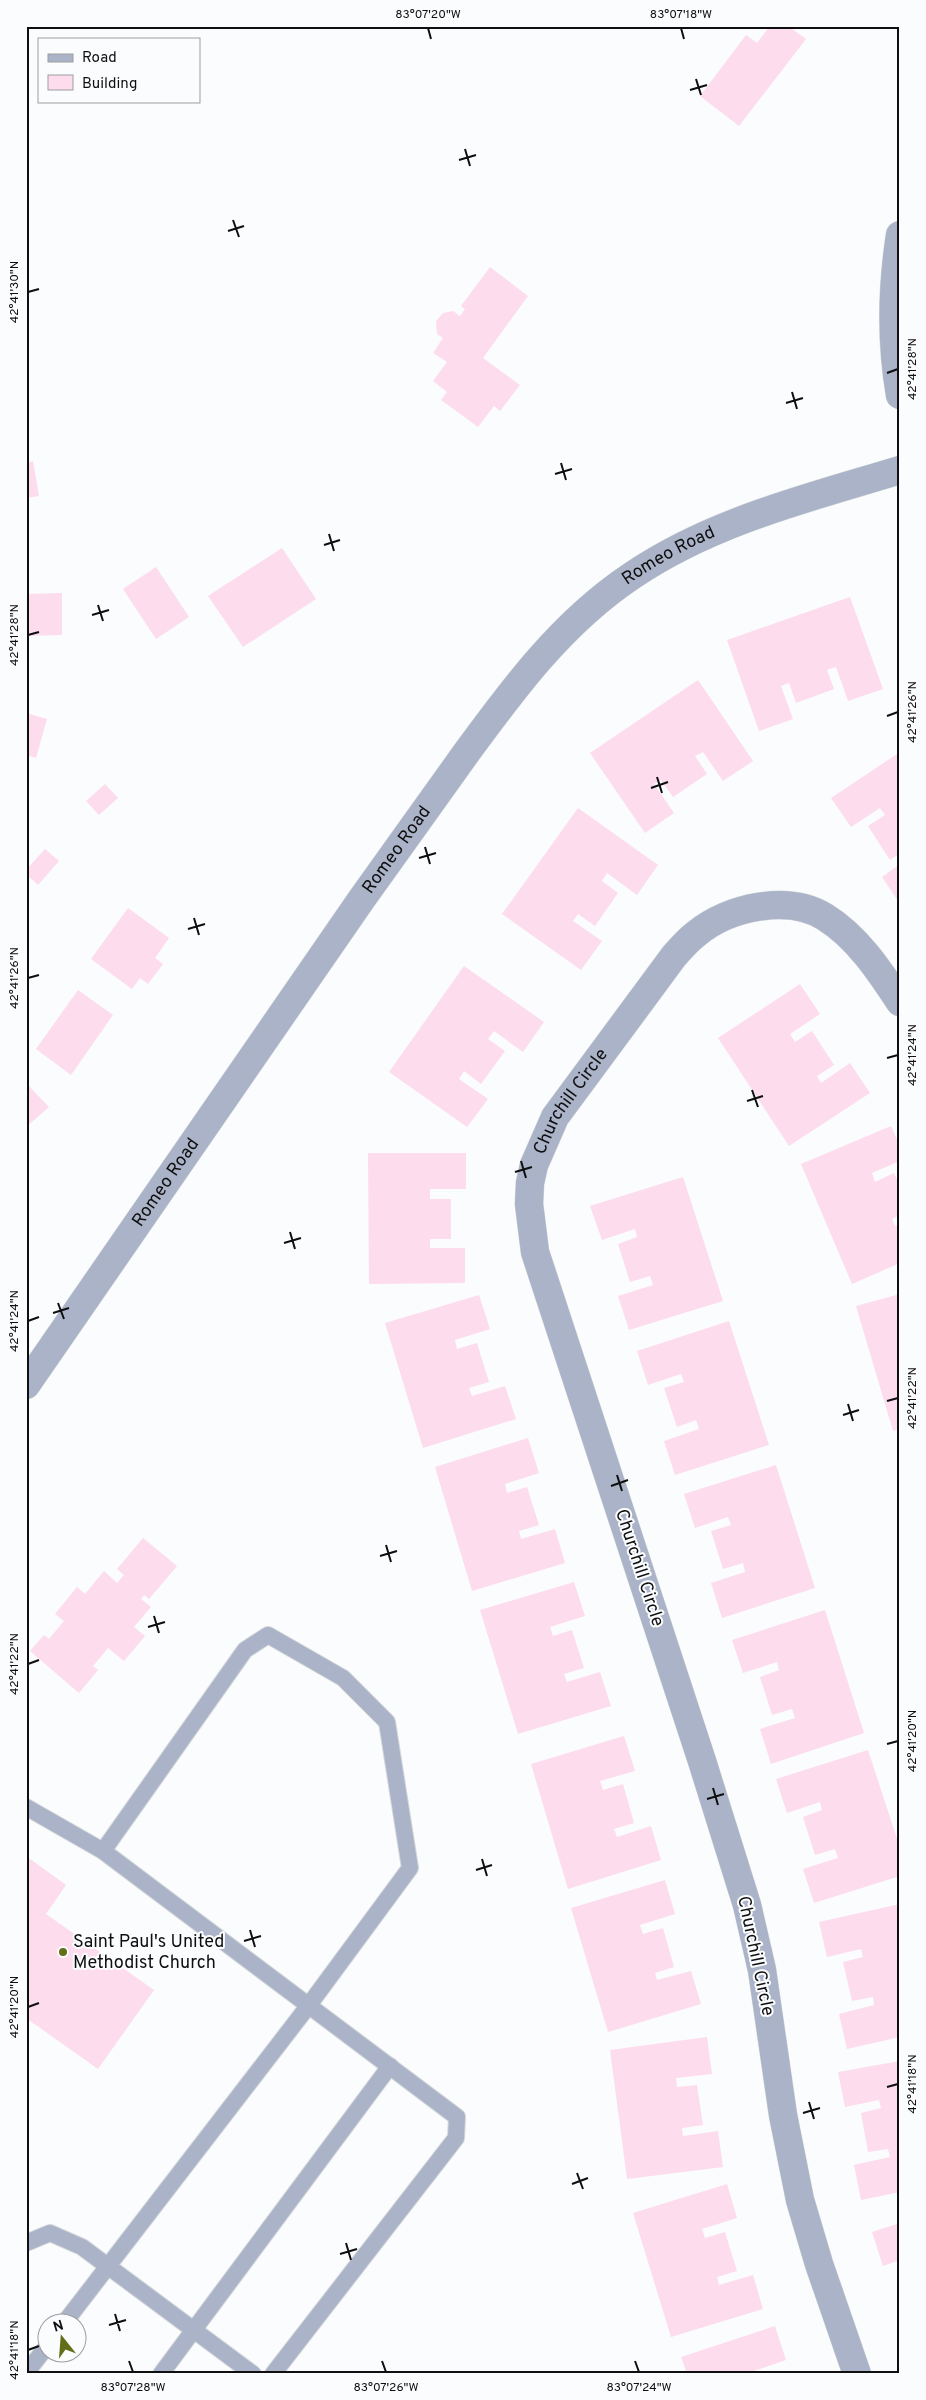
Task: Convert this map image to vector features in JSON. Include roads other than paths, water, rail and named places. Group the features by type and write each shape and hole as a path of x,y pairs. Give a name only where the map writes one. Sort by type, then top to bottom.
{"street":[{"path":"900,235 894,292 894,331 900,395"},
{"name":"Romeo Road","path":"26,1386 398,848 508,695 541,654 581,616 632,575 696,538 757,514 900,470"},
{"name":"Churchill Circle","path":"857,2374 819,2264 800,2200 783,2115 762,1970 747,1905 699,1752 535,1252 529,1204 534,1165 555,1117 674,956 696,933 714,922 733,914 761,907 793,906 824,916 850,937 866,954 900,1002"}],"lane":[{"path":"73,2312 309,2005 410,1868 387,1722 343,1678 268,1635 245,1650 103,1851"},
{"path":"26,1807 103,1851 457,2117 456,2138 273,2374"},
{"path":"161,2374 390,2066"},
{"path":"26,2243 50,2233 82,2247 194,2328 253,2374"},
{"path":"26,2373 38,2358"}],"place":[{"name":"Saint Paul's United Methodist Church","path":"63,1952"}]}
